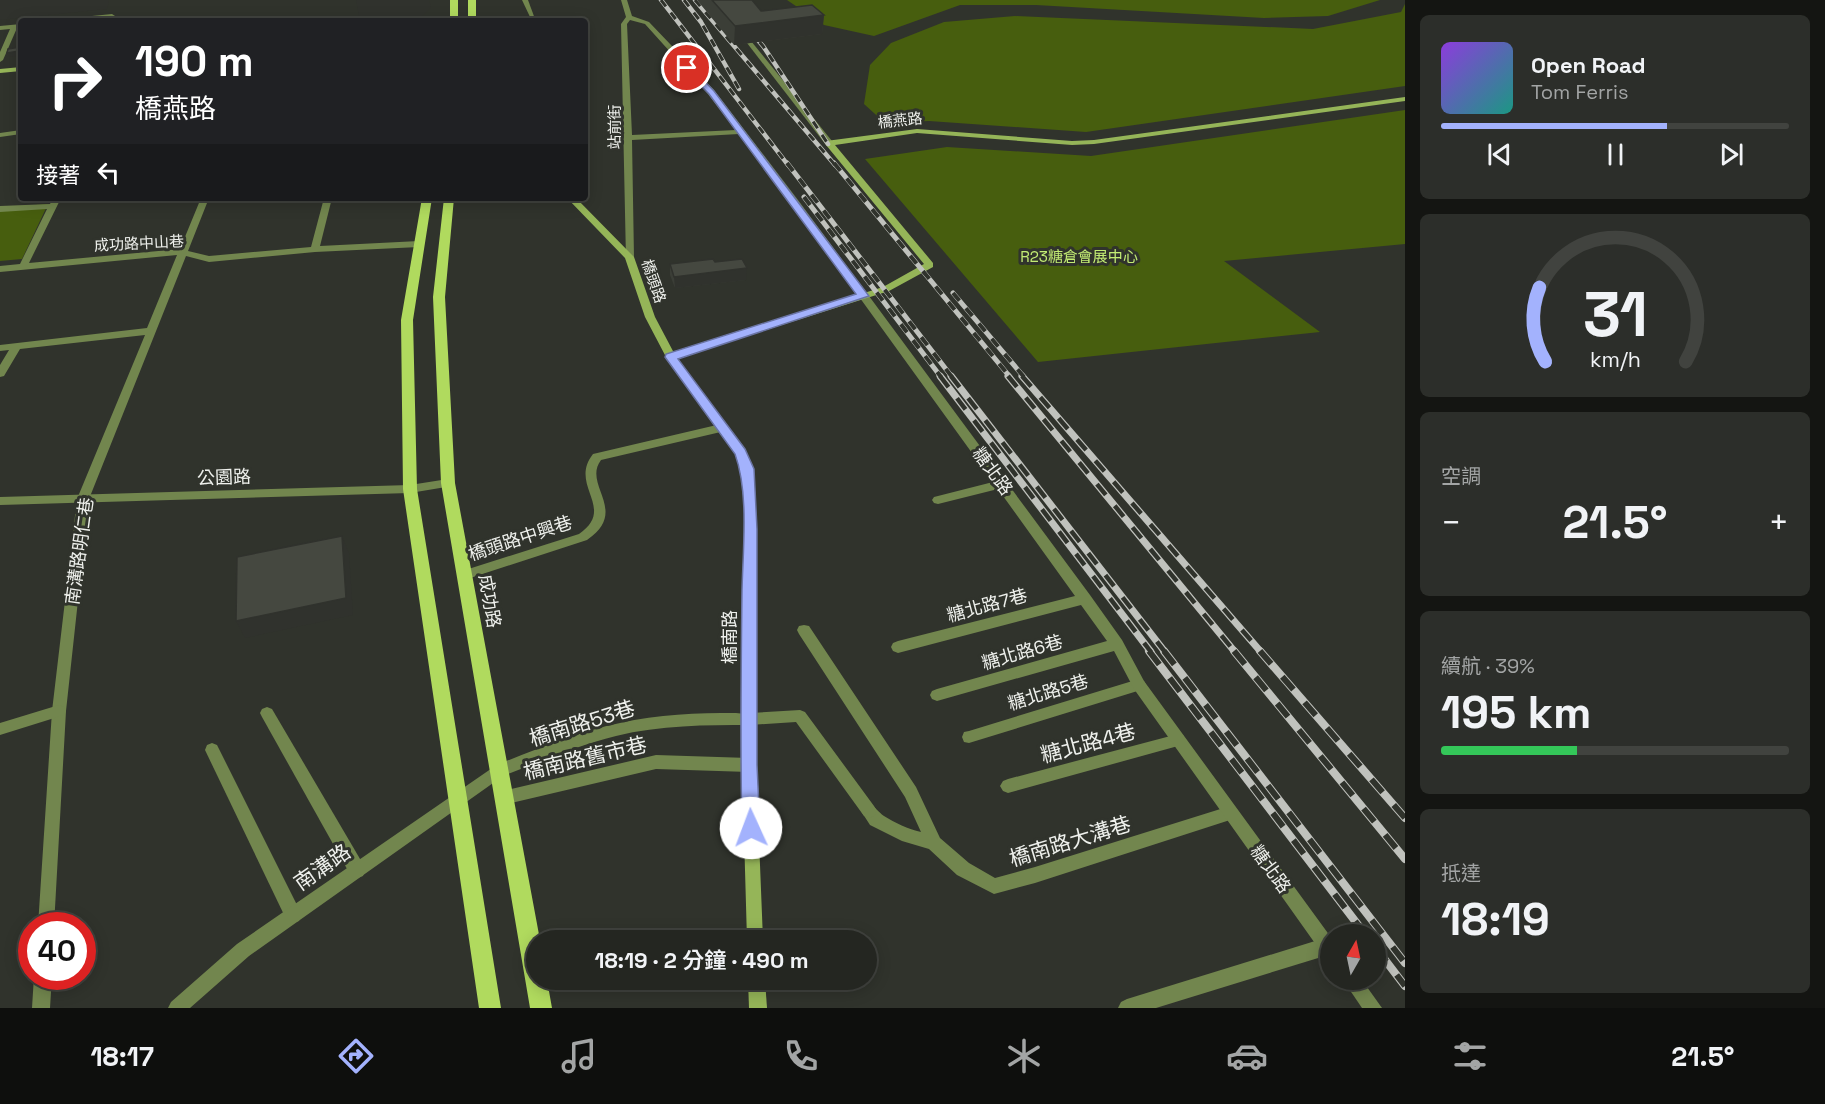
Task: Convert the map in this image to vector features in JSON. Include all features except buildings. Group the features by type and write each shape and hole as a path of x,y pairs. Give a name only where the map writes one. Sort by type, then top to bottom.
{"main road":[{"path":"454,0 454,18"},
{"path":"472,0 472,18"},
{"path":"426,201 406,320 410,489 490,1008"},
{"name":"成功路","path":"449,201 439,297 448,483 541,1008"}],"street":[{"path":"525,0 533,18"},
{"name":"站前街","path":"624,0 629,17 624,24 629,257"},
{"path":"92,18 112,16 111,18"},
{"name":"糖北路","path":"629,17 647,23 711,92 795,202 1117,644 1139,685 1320,936"},
{"path":"0,28 18,26"},
{"path":"1,55 18,26"},
{"path":"671,357 886,290 930,265 749,42"},
{"path":"1,55 12,52"},
{"path":"0,71 18,69"},
{"name":"橋燕路","path":"829,143 917,131 1072,143 1094,142 1405,99"},
{"path":"0,135 18,132"},
{"path":"628,138 740,132"},
{"name":"南溝路明仁巷","path":"47,912 59,711 83,500 204,201"},
{"path":"315,249 327,201"},
{"name":"橋頭路","path":"575,201 629,257 650,317 671,357"},
{"path":"0,209 55,202"},
{"path":"23,267 55,202"},
{"name":"成功路中山巷","path":"0,269 182,252 209,259 315,249 419,244"},
{"path":"0,348 151,331"},
{"path":"0,374 17,346"},
{"name":"橋南路","path":"671,357 741,453 747,469 750,529 748,765 755,930"},
{"name":"橋頭路中興巷","path":"464,575 583,537 597,526 602,510 589,469 597,457 721,428"},
{"name":"公園路","path":"0,501 410,489 448,483"},
{"path":"938,500 1002,484"},
{"name":"糖北路7巷","path":"898,647 1084,599"},
{"path":"804,630 911,792 934,843"},
{"name":"糖北路6巷","path":"937,695 1117,644"},
{"name":"糖北路5巷","path":"969,737 1139,685"},
{"path":"0,729 59,711"},
{"path":"267,713 357,870"},
{"name":"橋南路53巷","path":"498,771 572,744 633,726 699,719 801,716 869,810"},
{"name":"糖北路4巷","path":"1008,786 1179,741"},
{"path":"212,750 293,915"},
{"name":"橋南路舊市巷","path":"503,798 656,762 748,765"},
{"name":"南溝路","path":"177,1008 243,950 498,771"},
{"name":"橋南路大溝巷","path":"869,810 876,820 908,836 934,843 963,869 994,886 1230,813"},
{"path":"1126,1008 1320,951"},
{"path":"41,1008 42,990"},
{"path":"757,990 758,1008"},
{"path":"1360,990 1373,1008"}],"green space":[{"path":"787,0 1380,0 1328,16 1264,18 1036,5 960,5 874,36 824,25"},
{"path":"1405,4 1405,86 1086,132 929,121 885,123 864,104 870,65 891,43 944,22 1015,16 1313,29 1401,12"},
{"name":"R23糖倉會展中心","path":"1405,110 1405,244 1224,261 1320,332 1038,362 865,159 947,147 1091,156"},
{"path":"48,204 22,259 0,261 0,208"}],"railway":[{"path":"661,0 788,165"},
{"path":"684,0 701,22 739,89"},
{"path":"695,0 835,165"},
{"path":"749,30 763,46 828,144"},
{"path":"787,163 952,377"},
{"path":"834,163 1010,377"},
{"path":"804,197 941,377"},
{"path":"953,293 1024,377"},
{"path":"940,376 1151,652"},
{"path":"951,376 1165,652"},
{"path":"1008,376 1235,652"},
{"path":"1022,376 1261,652"},
{"path":"1149,651 1357,924"},
{"path":"1164,651 1405,963"},
{"path":"1234,651 1405,859"},
{"path":"1260,651 1405,818"},
{"path":"1386,961 1405,986"}],"route":[{"path":"687,68 711,92 863,296 671,357 741,453 747,469 750,510 748,765 751,828"}]}
